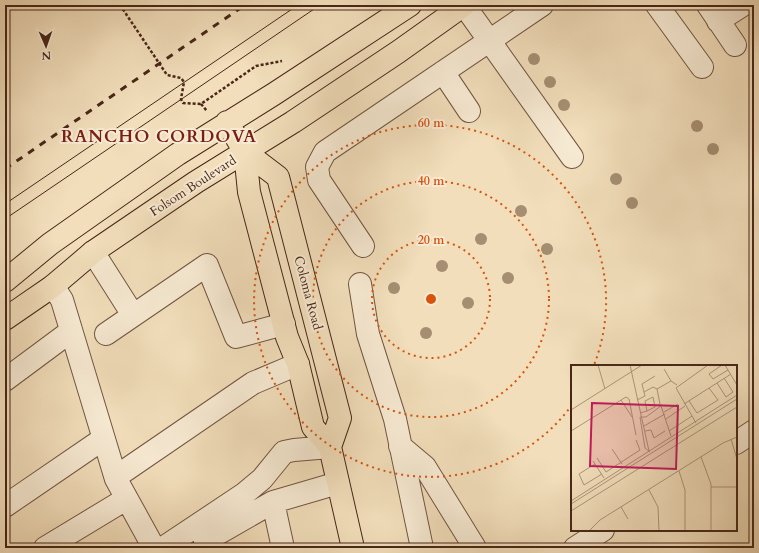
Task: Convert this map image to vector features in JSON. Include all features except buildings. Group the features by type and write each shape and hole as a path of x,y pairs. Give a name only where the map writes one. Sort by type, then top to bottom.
{"main road":[{"path":"5,281 50,244 178,154 410,5"},
{"name":"Folsom Boulevard","path":"5,319 54,286 93,252 196,182 245,152 398,52 464,5"},
{"name":"Coloma Road","path":"227,122 245,152 278,177 340,418 330,447"},
{"name":"Coloma Road","path":"245,152 249,192 287,337 298,364 313,426 330,447 353,548"}],"lane":[{"path":"464,5 572,157"},
{"path":"363,246 319,180 317,167 325,152 542,5"},
{"path":"657,5 702,67"},
{"path":"735,45 713,13 743,5"},
{"path":"443,72 470,111"},
{"path":"93,252 133,315"},
{"path":"106,334 207,265 236,338 284,324"},
{"path":"360,284 368,334 395,419 422,548"},
{"path":"54,286 62,300 116,479 154,548"},
{"path":"5,380 71,332"},
{"path":"116,479 120,474 253,383 298,364"},
{"path":"737,442 754,431"},
{"path":"5,506 103,439"},
{"path":"400,446 425,467 475,548"},
{"path":"163,548 244,494 262,479 284,452 330,447"},
{"path":"202,546 273,502 338,483"},
{"path":"45,548 126,499"},
{"path":"273,502 282,548"},
{"path":"575,548 601,531"}],"path":[{"path":"120,5 167,75 181,78 184,82 181,99 183,103 201,104 256,66 282,61"},
{"path":"201,104 207,111"}],"tram line":[{"path":"5,204 298,5"},
{"path":"5,219 320,5"}],"railway":[{"path":"5,169 245,5"}],"district":[{"name":"RANCHO CORDOVA","path":"159,136"}]}
